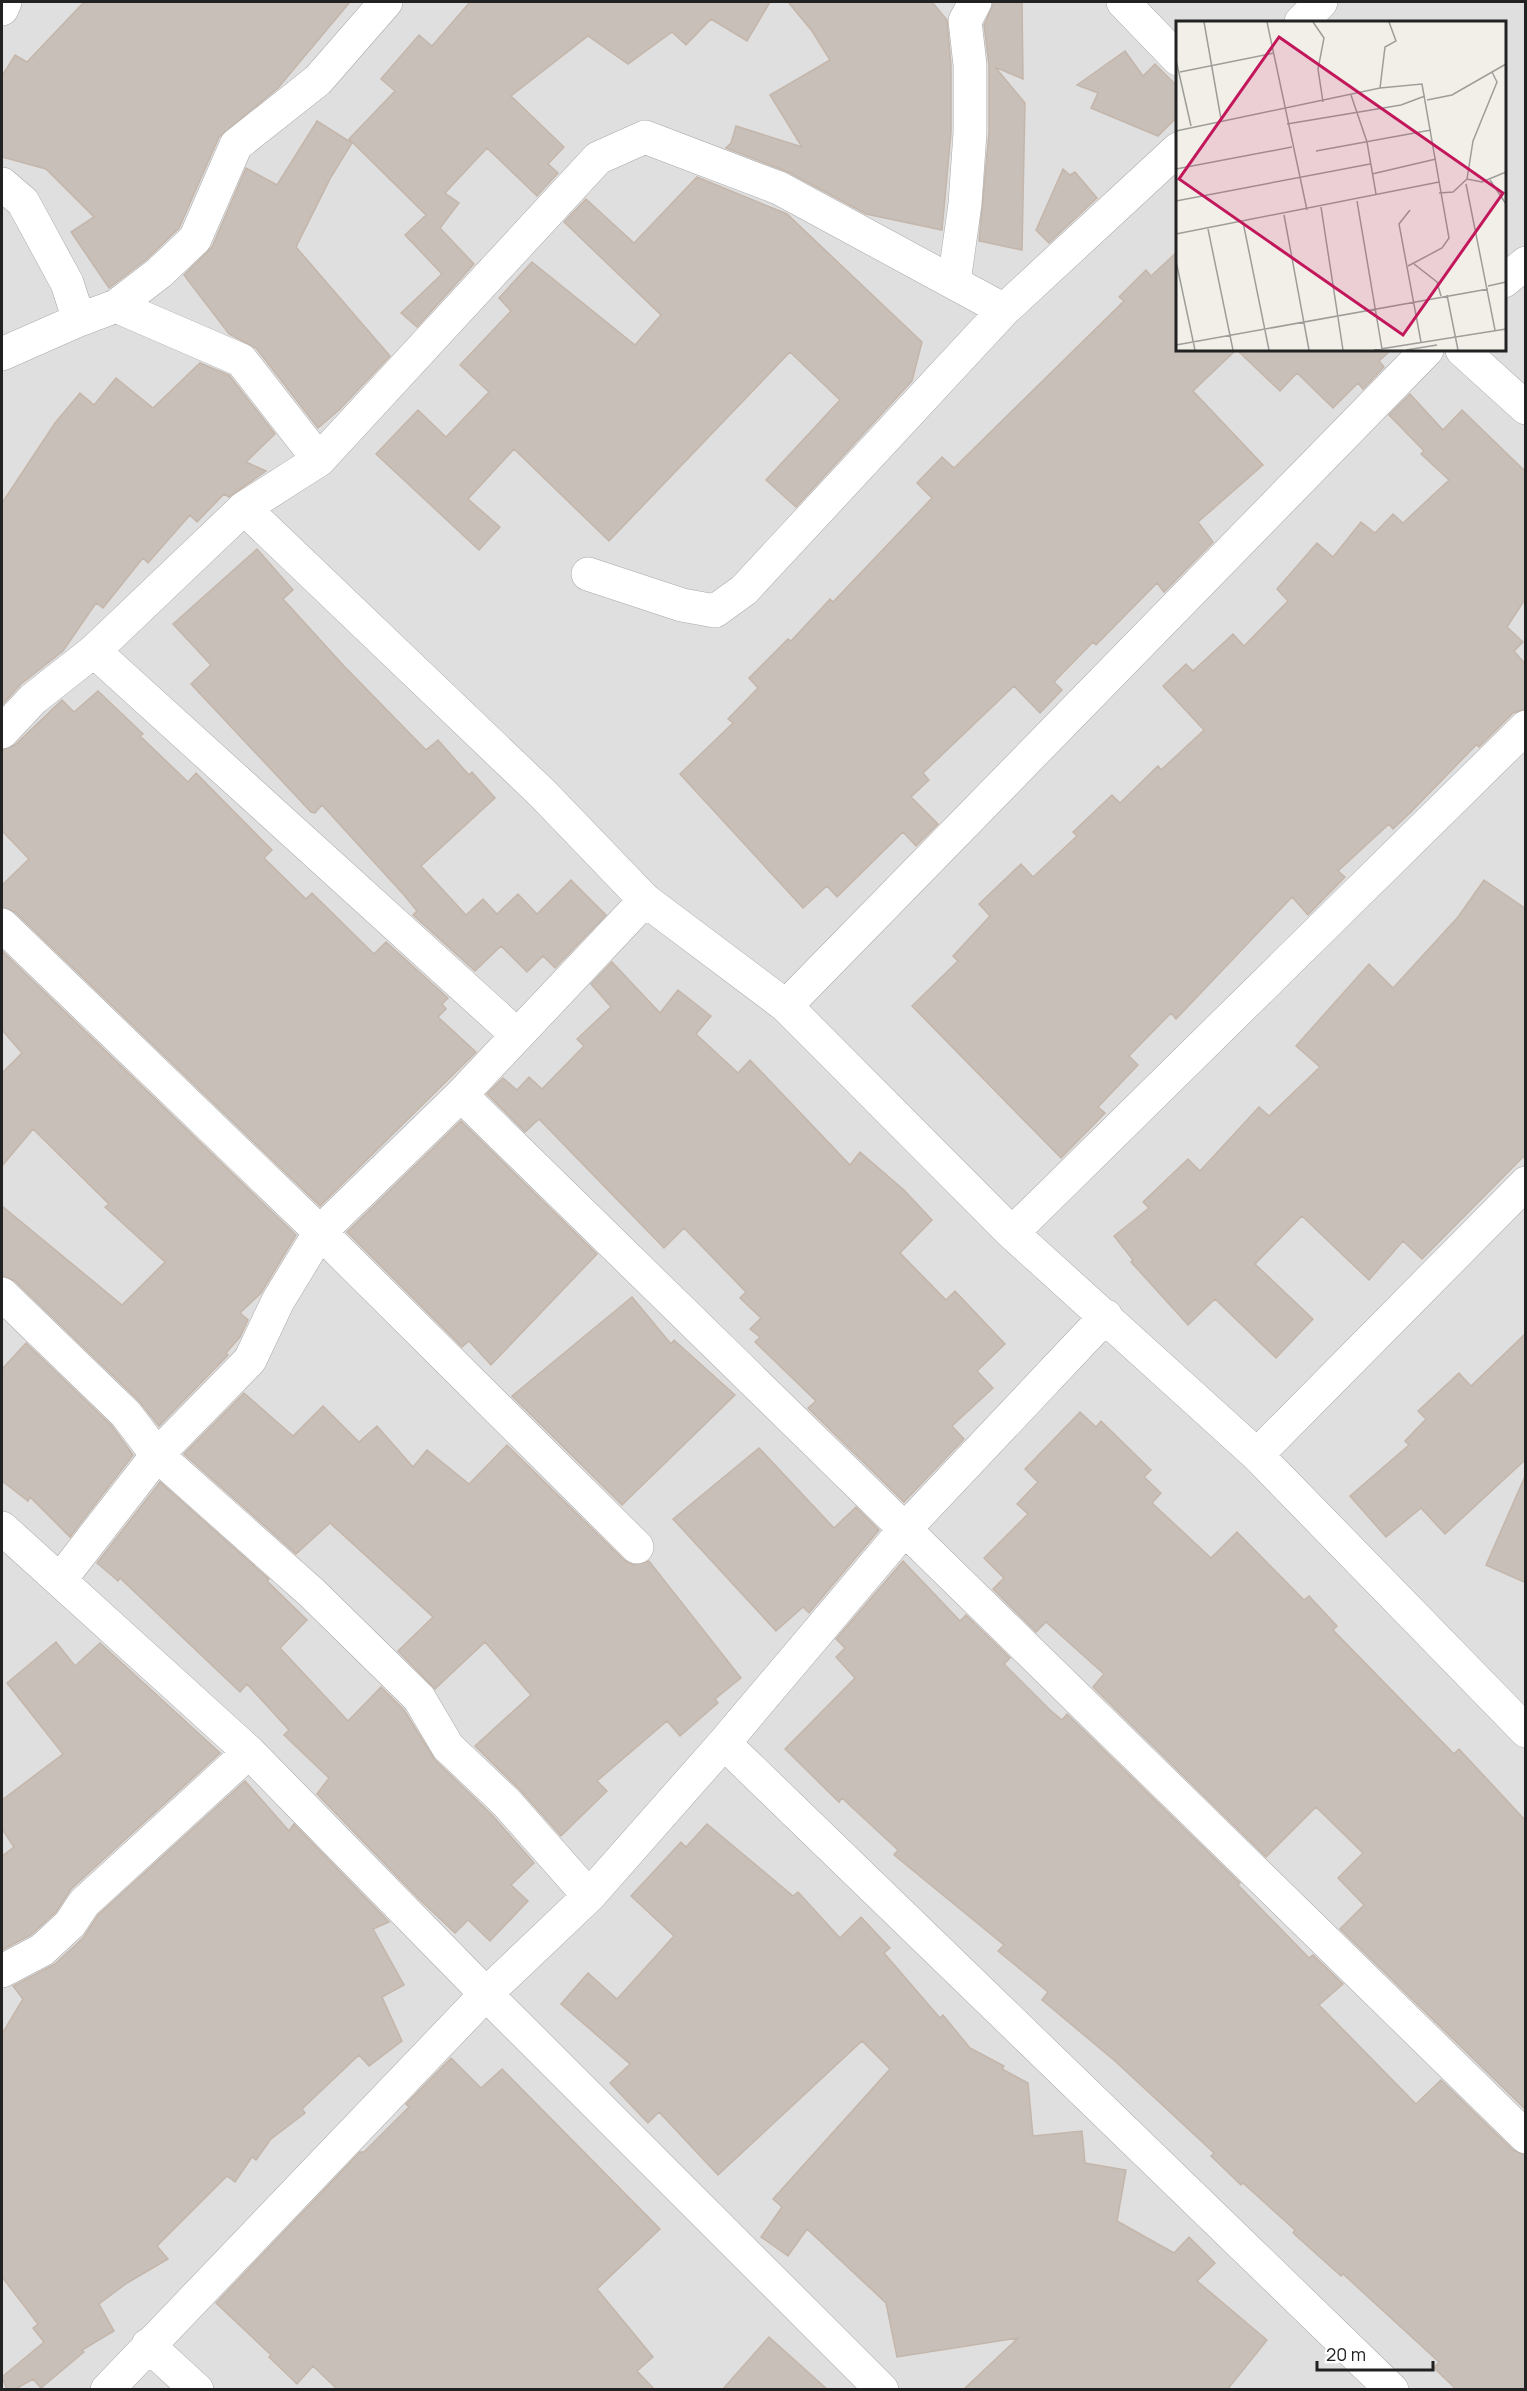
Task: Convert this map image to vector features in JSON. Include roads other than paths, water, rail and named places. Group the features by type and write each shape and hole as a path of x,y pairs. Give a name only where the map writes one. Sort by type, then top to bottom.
{"street":[{"path":"2,9 4,2"},
{"path":"2,354 116,306 159,273 195,239 236,145 318,80 386,2"},
{"path":"954,282 965,204 970,133 970,64 965,21 975,2"},
{"path":"1123,2 1176,57"},
{"path":"1302,21 1321,2"},
{"path":"2,732 33,699 94,651 244,508 319,460 598,158 645,137 779,188 1004,310"},
{"path":"588,574 682,605 715,611 744,590 1004,310 1176,151"},
{"path":"2,184 23,202 67,283 80,320"},
{"path":"1506,279 1526,263"},
{"path":"116,306 241,360 319,460"},
{"path":"786,1006 1426,351"},
{"path":"1463,351 1526,408"},
{"path":"244,508 543,794 645,900 786,1006 1012,1233 1257,1455 1522,1719"},
{"path":"94,651 517,1035"},
{"path":"1012,1233 1526,727"},
{"path":"60,1580 157,1455 250,1360 278,1301 320,1232 461,1095 645,900"},
{"path":"2,925 320,1232 637,1547"},
{"path":"461,1095 1526,2137"},
{"path":"1257,1455 1526,1183"},
{"path":"2,1294 126,1414 157,1455 312,1593 419,1698 448,1747 506,1802 589,1896"},
{"path":"107,2390 486,1994 589,1896 724,1743 904,1530 1106,1316"},
{"path":"2,1528 249,1752 486,1994 882,2390"},
{"path":"724,1743 1392,2390"},
{"path":"2,1971 42,1950 70,1924 84,1903 249,1752"},
{"path":"148,2345 197,2390"}]}
